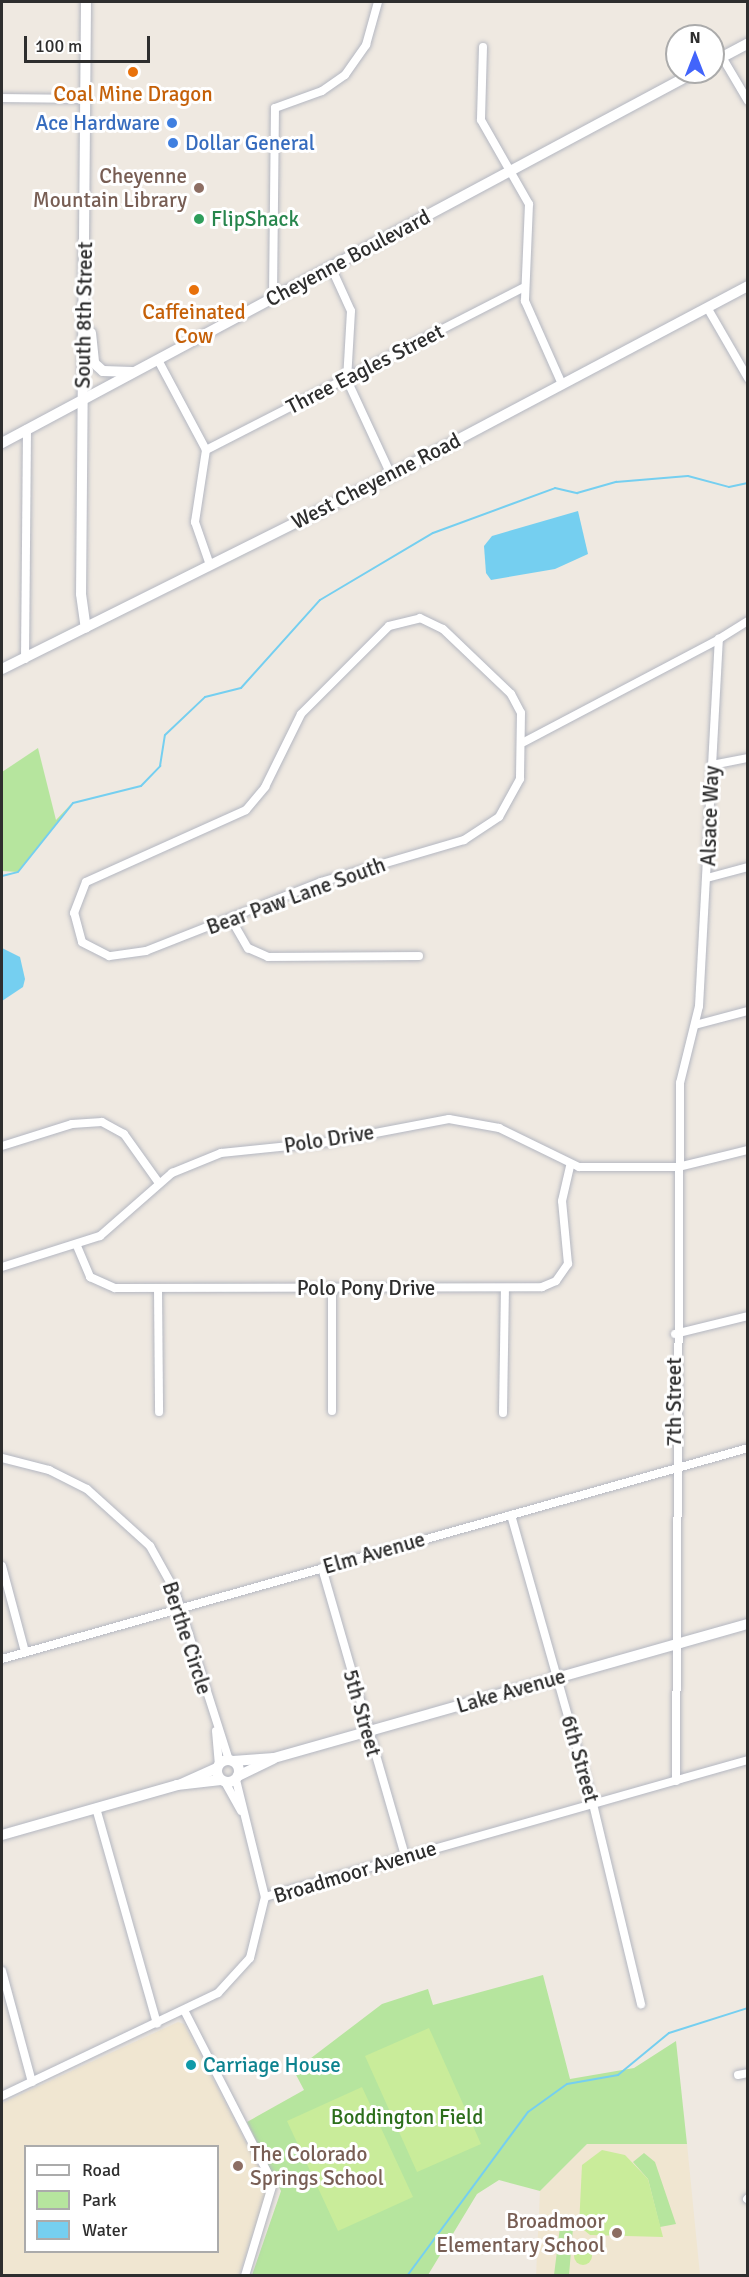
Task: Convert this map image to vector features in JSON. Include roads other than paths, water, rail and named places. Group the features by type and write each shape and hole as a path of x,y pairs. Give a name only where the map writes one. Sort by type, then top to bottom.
{"main road":[{"name":"South 8th Street","path":"86,2 83,400 86,628"},
{"path":"725,55 747,43"},
{"name":"Cheyenne Boulevard","path":"2,443 673,84"},
{"name":"West Cheyenne Road","path":"2,669 391,474 708,309 747,286"},
{"path":"84,312 90,323 94,363 104,371 135,372"},
{"name":"Lake Avenue","path":"2,1835 178,1785 225,1764 274,1758 747,1624"},
{"name":"Lake Avenue","path":"178,1785 230,1779 274,1758"},
{"path":"225,1764 230,1779"},
{"path":"225,1764 230,1779"}],"street":[{"path":"273,297 274,108 322,91 346,74 366,45 378,2"},
{"path":"483,47 479,113 531,212 523,288 528,311 562,384"},
{"path":"725,69 747,101"},
{"path":"2,98 86,99"},
{"path":"332,267 351,311 347,380 391,474"},
{"name":"Three Eagles Street","path":"207,450 523,288"},
{"path":"708,309 747,378"},
{"path":"158,360 207,450 195,522 210,565"},
{"path":"25,659 27,429"},
{"name":"Bear Paw Lane South","path":"420,618 443,629 511,694 523,721 524,742 516,792 499,817 476,834 321,882 231,919 125,955 98,953 82,942 73,923 86,882 253,804 301,714 395,621 420,618"},
{"path":"524,742 719,639 747,621"},
{"name":"Alsace Way","path":"695,1026 707,878 719,639"},
{"path":"712,765 747,758"},
{"path":"707,878 747,867"},
{"path":"231,919 248,948 268,957 419,956"},
{"path":"695,1026 747,1011"},
{"name":"7th Street","path":"676,1781 674,1469 678,1167 681,1076 695,1026"},
{"name":"Polo Drive","path":"2,1267 77,1245 121,1222 159,1183 184,1166 221,1153 328,1142 450,1119 499,1128 570,1165 678,1167 747,1150"},
{"path":"2,1146 72,1124 102,1122 124,1134 159,1183"},
{"name":"Polo Pony Drive","path":"77,1245 86,1270 105,1287 158,1289 542,1287 564,1271 569,1248 562,1201 570,1165"},
{"path":"332,1287 332,1411"},
{"path":"503,1413 505,1288"},
{"path":"158,1289 159,1412"},
{"path":"675,1334 747,1316"},
{"name":"Elm Avenue","path":"2,1659 747,1448"},
{"name":"Berthe Circle","path":"2,1458 69,1479 121,1515 160,1561 181,1609 225,1764"},
{"name":"6th Street","path":"511,1515 593,1804 641,2004"},
{"path":"2,1566 25,1652"},
{"name":"5th Street","path":"322,1568 366,1732 405,1856"},
{"name":"Broadmoor Avenue","path":"2,2096 185,2012 218,1993 245,1967 260,1930 265,1898 405,1856 747,1760"},
{"path":"230,1779 265,1898"},
{"path":"96,1808 158,2024"},
{"path":"2,1971 32,2082"},
{"path":"185,2012 273,2183 245,2276"},
{"path":"738,2075 747,2073"}],"water":[{"path":"578,511 588,554 555,569 491,580 486,573 484,546 492,536"},
{"path":"2,948 20,957 25,979 23,987 2,1001"}],"waterway":[{"path":"2,876 18,872 73,803 141,786 160,766 165,735 205,697 241,688 320,600 433,533 555,488 577,493 616,482 688,476 729,487 748,483"},
{"path":"407,2276 528,2112 567,2084 618,2075 669,2033 748,2008"}],"place":[{"name":"Coal Mine Dragon","path":"133,72"},
{"name":"Ace Hardware","path":"172,123"},
{"name":"Dollar General","path":"173,143"},
{"name":"Cheyenne Mountain Library","path":"199,188"},
{"name":"FlipShack","path":"199,219"},
{"name":"Caffeinated Cow","path":"194,290"},
{"name":"Carriage House","path":"191,2065"},
{"name":"The Colorado Springs School","path":"238,2166"},
{"name":"Broadmoor Elementary School","path":"617,2233"}],"park label":[{"name":"Boddington Field","path":"407,2117"}]}
